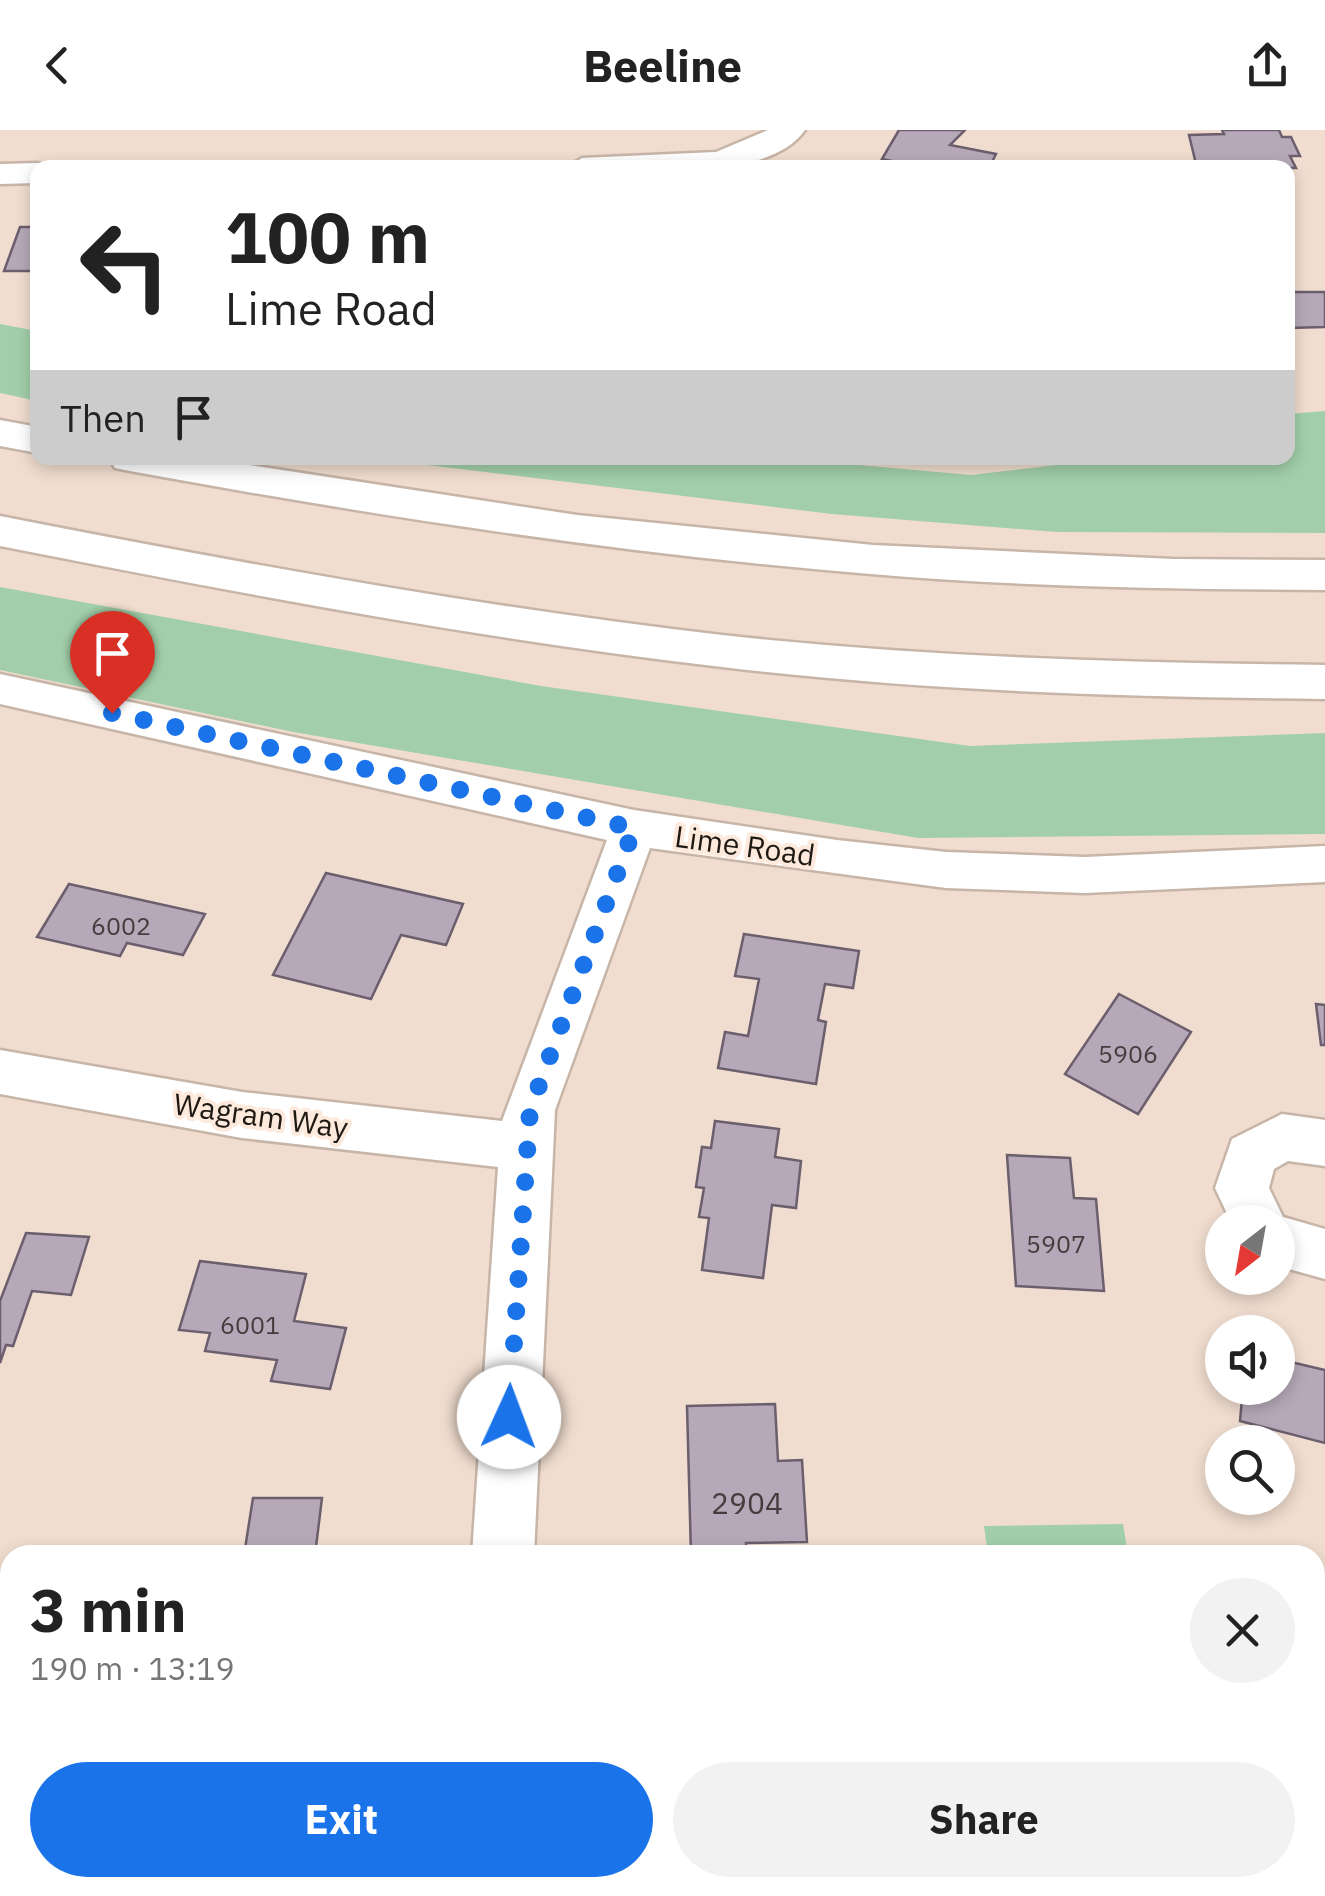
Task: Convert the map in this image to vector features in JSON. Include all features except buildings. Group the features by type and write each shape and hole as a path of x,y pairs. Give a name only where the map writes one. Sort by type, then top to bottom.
{"highway":[{"path":"0,433 30,439"},
{"path":"169,465 400,506 616,537 799,557 1003,570 1325,575"},
{"path":"0,531 406,608 641,641 954,671 1325,682"}],"street":[{"path":"719,160 746,154 789,130"},
{"path":"0,174 30,173"},
{"name":"Lime Road","path":"0,689 634,828 946,870 1085,874 1325,864"},
{"path":"504,1545 524,1147 530,1110 634,828"},
{"name":"Wagram Way","path":"0,1072 242,1115 524,1147"},
{"path":"1250,1205 1242,1188 1243,1170 1250,1154 1282,1137 1325,1142"},
{"path":"1295,1248 1325,1254"}],"green space":[{"path":"0,324 30,330 30,399 0,393"},
{"path":"1325,411 1325,533 1057,532 832,514 427,465 859,465 971,475 1057,465 1295,465 1295,413"},
{"path":"0,587 541,686 970,746 1325,733 1325,834 918,838 293,732 0,670"},
{"path":"1123,1524 1126,1545 987,1545 984,1526"}],"route":[{"path":"112,713 634,828 530,1110 524,1147 509,1417"}]}
